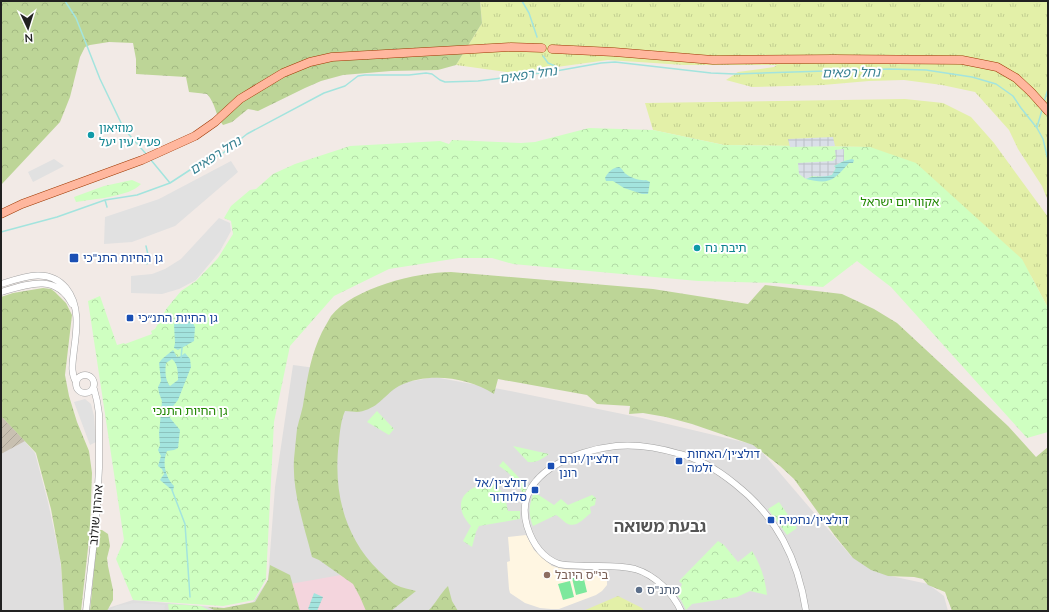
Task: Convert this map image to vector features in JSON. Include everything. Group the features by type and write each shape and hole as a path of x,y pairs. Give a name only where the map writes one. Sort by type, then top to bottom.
{"main road":[{"path":"1,214 22,204 149,158 195,136 215,122 240,99 283,74 310,62 332,57 511,47 542,48"},
{"path":"552,49 614,52 713,60 962,60 997,67 1016,78 1048,110"}],"street":[{"path":"1,284 34,275 53,278 63,284 74,302 76,317 76,332 72,363 72,374 76,382 76,387 83,394 87,394 94,389 95,384 91,377 85,375 81,376 75,373 72,363"},
{"path":"1,292 35,283 51,285 56,287 66,296 76,317"},
{"path":"76,382 81,376"},
{"name":"אהרון שולוב","path":"86,611 97,516 99,468 99,419 94,389"},
{"name":"אהרון שולוב","path":"87,394 93,398 96,404 99,419"},
{"path":"681,611 676,601 667,590 644,573 626,568 565,565 551,560 544,555 537,548 530,535 525,514 527,497 534,483 547,471 566,459 597,449 617,446 640,446 670,451 691,458 713,468 742,489 770,519 792,559 802,590 806,611"}],"shaded area":[{"path":"833,137 835,146 790,147 788,139"},
{"path":"844,149 844,161 834,166 836,168 832,175 826,177 812,176 806,179 799,174 798,163 833,161 836,158 835,150"},
{"path":"54,159 64,166 33,182 28,172"},
{"path":"231,161 238,172 175,226 132,242 104,244 105,217 159,199"},
{"path":"219,218 230,223 231,231 220,251 196,280 179,289 162,294 131,293 131,276 152,274 165,269 181,259"},
{"path":"293,365 413,381 434,377 642,418 756,445 851,556 886,575 928,584 944,596 948,611 108,611 108,608 133,600 224,608 253,602 268,580 275,487"},
{"path":"85,399 91,404 94,416 96,442 90,445 74,402"},
{"path":"1,414 35,453 48,502 60,558 65,611 1,611"},
{"path":"1,416 25,441 1,454"},
{"path":"526,535 534,550 552,566 563,569 606,572 607,585 596,595 559,609 540,608 525,603 510,593 507,562 510,561 508,537"},
{"path":"352,573 367,611 298,611 290,584"},
{"path":"135,603 165,605 164,611 109,611 116,606"}],"green space":[{"path":"1,1 480,1 482,23 456,65 438,70 391,71 343,75 321,81 258,111 248,109 232,122 223,125 207,94 189,92 186,77 136,74 136,59 133,43 109,42 90,45 85,47 80,57 70,97 60,122 1,185"},
{"path":"480,1 1048,1 1048,201 1042,186 1018,149 1009,130 975,92 942,85 904,80 823,85 752,87 726,80 738,72 774,67 777,65 684,65 608,60 513,73 456,65 482,23"},
{"path":"905,99 943,103 971,117 994,143 1048,217 1048,308 1031,276 870,147 724,145 653,130 645,103"},
{"name":"גן החיות התנכי","path":"589,128 653,130 724,145 870,147 916,163 1022,259 1048,308 1048,432 1027,438 891,287 857,261 823,287 778,283 698,281 513,264 492,258 459,258 389,269 334,296 290,346 274,422 266,579 254,600 223,606 133,600 116,559 124,540 88,301 100,296 117,345 125,344 152,334 151,331 155,329 167,308 181,291 196,281 218,258 233,234 231,221 224,218 231,206 250,190 256,189 273,174 295,164 350,146 440,141 449,144 452,140 521,143 535,142"},
{"path":"132,180 141,184 120,195 76,202 74,197 104,186"},
{"path":"451,272 653,289 748,304 765,285 842,294 874,309 897,323 1008,426 1036,457 1048,447 1048,611 952,611 945,592 928,585 923,579 914,577 888,576 871,570 853,558 835,536 794,479 753,445 692,424 666,417 643,413 629,414 630,406 597,404 587,395 498,379 494,394 483,388 460,380 435,378 422,379 399,386 373,407 365,410 359,412 345,411 339,441 338,477 343,511 349,527 357,543 379,571 396,585 416,591 391,611 366,611 353,584 319,560 312,557 299,508 295,484 294,459 297,429 303,406 310,365 318,340 331,316 341,306 354,297 386,284 404,279 421,275"},
{"path":"43,288 51,289 55,292 66,303 72,315 65,375 69,396 77,422 89,451 92,473 90,530 81,611 64,611 61,564 51,509 36,453 1,416 1,297 13,293"},
{"path":"377,411 394,429 389,435 367,422"},
{"path":"513,446 549,454 537,461 528,462"},
{"path":"503,461 528,487 523,495 514,478 499,466"},
{"path":"484,484 497,485 505,497 508,511 520,511 520,519 479,526 472,547 463,541 471,526 465,519 462,512 462,500 469,490"},
{"path":"534,492 554,505 561,499 568,505 592,495 596,498 595,505 590,507 591,513 576,524 570,525 556,515 533,526 530,518 530,509"},
{"path":"779,502 797,528 787,535 768,509"},
{"path":"98,530 102,530 108,534 110,546 107,558 113,590 113,600 107,611 90,611"},
{"path":"718,541 724,545 738,562 752,551 762,572 767,595 750,591 737,597 692,604 686,610 676,594 682,584 679,581"},
{"path":"270,565 290,575 300,611 216,611 208,607 224,608 255,602 268,580"},
{"path":"583,575 587,592 576,595 572,578"},
{"path":"570,581 574,597 563,600 558,584"},
{"path":"448,586 452,601 458,611 428,611 443,592"},
{"path":"618,596 642,608 644,611 583,611"},
{"path":"168,604 201,606 211,611 169,611"}],"water":[{"path":"852,159 854,160 853,163 849,163 831,180 814,181 806,179 832,175 836,168 834,166"},
{"path":"619,167 631,177 650,182 648,194 642,194 624,188 613,181 606,181 605,178 609,172 614,168"},
{"path":"184,315 189,315 195,327 194,341 178,350 174,348 174,324 181,324"},
{"path":"173,350 177,357 185,353 190,359 191,367 178,400 169,411 170,418 180,430 178,448 167,451 165,456 165,470 168,478 174,486 173,491 160,480 164,474 162,469 158,466 161,456 158,450 160,445 159,434 162,401 158,387 161,381 159,363","holes":["172,359 177,368 178,380 170,386 166,378 166,363"]},
{"path":"314,593 323,597 317,611 308,609"}],"waterway":[{"path":"65,1 76,18 100,79 124,129 147,155"},
{"path":"522,1 529,13 537,37"},
{"path":"543,56 548,63 555,66 556,71"},
{"name":"נחל רפאים","path":"1,232 57,217 105,200 137,195 170,183 196,166 223,153 247,134 324,93 345,86 358,76 365,75 409,75 426,73 432,74 445,82 478,81 615,62 711,73 735,74 889,69 926,70 972,77 996,84 1013,96 1037,128 1043,139 1048,160"},
{"path":"1044,102 1048,89"},
{"path":"1037,127 1042,110"},
{"path":"151,160 170,183"},
{"name":"נחל רפאים","path":"105,200 107,207"},
{"path":"146,246 149,259 147,264"},
{"path":"181,358 182,348"},
{"path":"172,490 185,524 190,597"}],"place":[{"name":"מוזיאון פעיל עין יעל","path":"91,135"},
{"name":"תיבת נח","path":"697,248"},
{"name":"גן החיות התנ\"כי","path":"74,258"},
{"name":"גן החיות התנ״כי","path":"130,318"},
{"name":"דולצ׳ין/האחות זלמה","path":"679,461"},
{"name":"דולצ׳ין/יורם רונן","path":"551,466"},
{"name":"דולצ׳ין/אל סלוודור","path":"535,490"},
{"name":"דולצ׳ין/נחמיה","path":"771,520"},
{"name":"בי\"ס היובל","path":"547,575"},
{"name":"מתנ\"ס","path":"639,590"}],"district":[{"name":"גבעת משואה","path":"660,526"}],"park label":[{"name":"אקווריום ישראל","path":"900,202"}]}
